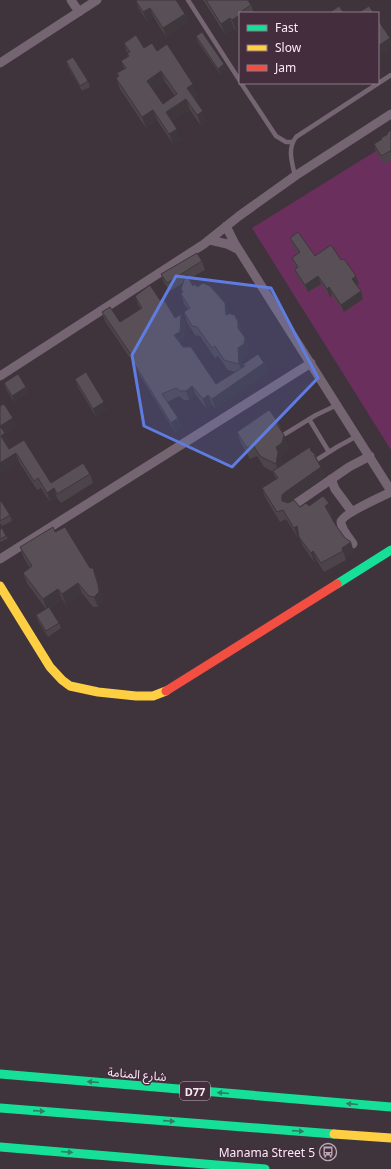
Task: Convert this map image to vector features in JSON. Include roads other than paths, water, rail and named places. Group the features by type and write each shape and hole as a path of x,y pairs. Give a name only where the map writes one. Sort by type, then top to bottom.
{"main road":[{"path":"0,586 50,667 58,677 69,685 80,690 152,696 164,693 176,686 391,550"},
{"name":"شارع المنامة","path":"0,1074 391,1107"},
{"path":"0,1108 391,1138"},
{"path":"0,1147 265,1169"}],"street":[{"path":"71,0 82,6"},
{"path":"0,61 82,6 97,0"},
{"path":"0,376 210,240 245,211 294,176 390,116"},
{"path":"226,226 238,250 391,491 342,519 341,524 353,544"},
{"path":"210,240 227,244 238,250"},
{"path":"0,559 311,363"},
{"path":"291,507 349,467 370,456"},
{"path":"331,479 335,489 352,512"}],"lane":[{"path":"188,0 239,79"},
{"path":"379,83 391,75"},
{"path":"242,84 276,136 286,142 292,142"},
{"path":"294,176 290,150 292,142 303,131 377,84"},
{"path":"285,434 309,419 337,405"},
{"path":"309,419 329,452"},
{"path":"318,459 357,436"}],"place":[{"name":"Manama Street 5","path":"328,1152"}]}
